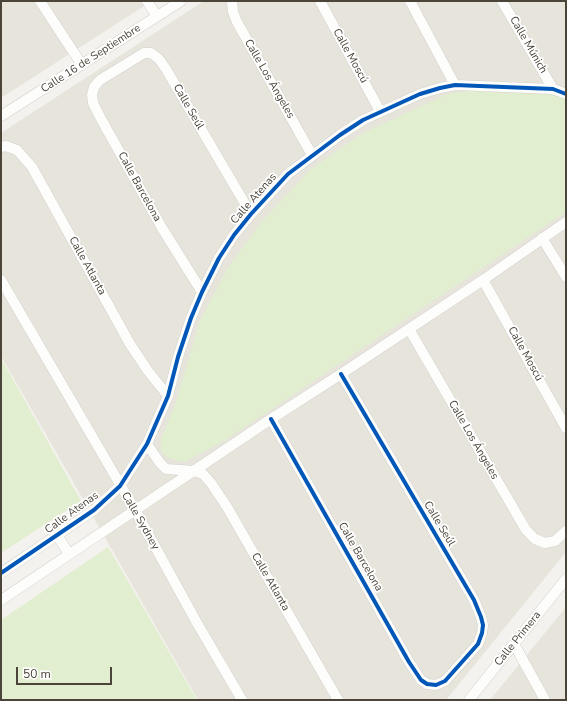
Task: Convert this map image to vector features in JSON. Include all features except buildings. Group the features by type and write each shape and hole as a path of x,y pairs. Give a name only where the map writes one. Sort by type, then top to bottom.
{"street":[{"path":"40,1 82,64"},
{"path":"147,1 157,16"},
{"name":"Calle 16 de Septiembre","path":"1,116 181,1"},
{"name":"Calle Los Ángeles","path":"232,1 233,12 237,22 312,155"},
{"name":"Calle Moscú","path":"320,1 380,111"},
{"path":"410,1 455,85"},
{"name":"Calle Múnich","path":"502,1 553,90"},
{"name":"Calle Seúl","path":"100,80 144,53 151,54 159,59 166,68 251,214"},
{"name":"Calle Barcelona","path":"100,80 94,87 92,95 93,103 162,228 202,292"},
{"name":"Calle Atenas","path":"1,573 94,510 120,486 147,444 168,396 178,357 202,292 219,258 234,235 251,214 288,174 312,155 363,120 420,94 440,88 455,85 553,90 566,94"},
{"name":"Calle Atlanta","path":"1,147 6,146 17,150 32,167 130,344 148,371 168,396"},
{"path":"1,600 271,419 483,280 566,222"},
{"path":"542,238 566,277"},
{"name":"Calle Sydney","path":"1,280 135,510 197,623 242,700"},
{"name":"Calle Moscú","path":"483,280 566,428"},
{"name":"Calle Los Ángeles","path":"409,329 526,530 535,539 545,543 555,541 566,531"},
{"name":"Calle Seúl","path":"341,374 474,600 481,617 483,625 478,644 445,681"},
{"name":"Calle Barcelona","path":"271,419 417,674 421,680 427,684 436,685 445,681"},
{"path":"147,444 166,469 175,471 194,471"},
{"name":"Calle Atlanta","path":"194,471 203,474 217,492 338,700"},
{"path":"57,535 69,554"},
{"name":"Calle Primera","path":"469,700 566,579"},
{"path":"514,644 545,700"}],"shaded area":[{"path":"1,1 152,1 1,98"},
{"path":"204,1 566,1 566,552 446,700 198,700 1,356 1,133"},
{"path":"566,607 566,700 490,700"}],"green space":[{"path":"504,88 555,92 566,98 566,212 222,442 184,462 168,458 161,451 161,439 175,405 200,321 227,269 262,221 311,169 363,133 450,93"},
{"path":"1,358 81,501 1,553"},
{"path":"108,547 197,700 1,700 1,620"}],"cycle path":[{"path":"1,573 94,510 120,486 147,444 168,396 178,357 191,318 219,258 234,235 251,214 288,174 340,135 363,120 420,94 440,88 455,85 553,89 566,94"},
{"path":"271,419 409,662 421,680 427,684 436,685 445,681 478,644 483,625 481,617 474,600 341,374"}]}
